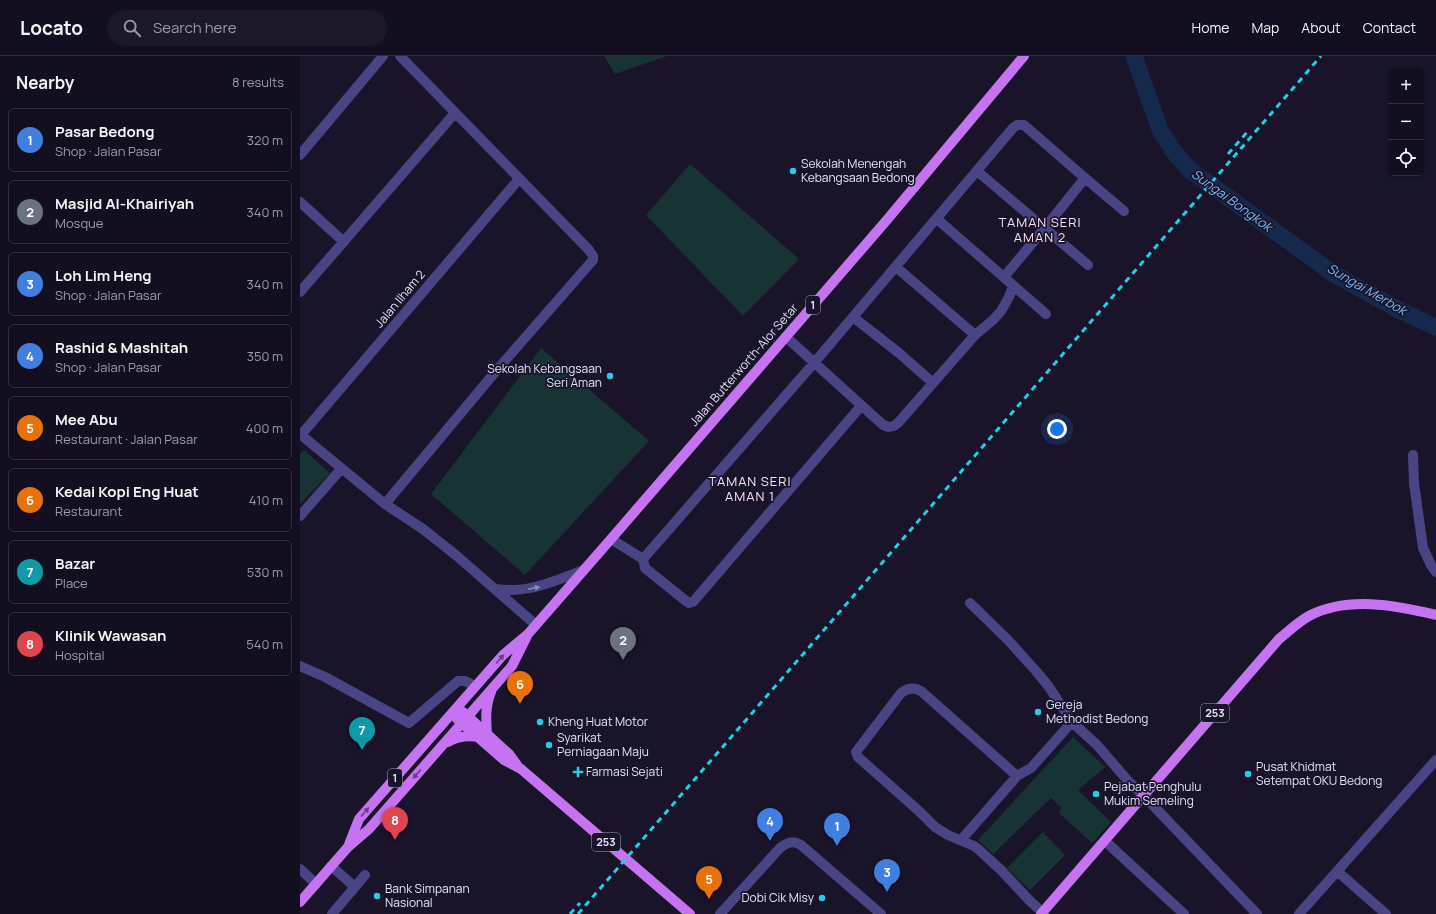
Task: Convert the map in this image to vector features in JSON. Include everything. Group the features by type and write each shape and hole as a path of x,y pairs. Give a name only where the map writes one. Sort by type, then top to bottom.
{"main road":[{"name":"Jalan Butterworth-Alor Setar","path":"348,847 359,819 503,655 528,634 584,570 886,221 1024,56"},
{"name":"253","path":"1042,913 1279,639 1294,626 1308,617 1326,609 1341,605 1386,606 1436,615"},
{"name":"Jalan Butterworth-Alor Setar","path":"300,902 348,847 370,829 515,662 528,634"},
{"path":"443,745 460,737 483,736 487,705 495,685"},
{"name":"253","path":"454,710 483,736 504,760 521,770 687,913"}],"street":[{"path":"300,155 383,56"},
{"path":"385,504 496,371 593,260 593,256 589,250 400,56"},
{"path":"300,292 456,113"},
{"path":"643,560 814,363 1013,128 1020,124 1024,124 1124,211"},
{"path":"977,171 1088,265"},
{"path":"1004,277 1085,178"},
{"name":"Jalan Ilham 2","path":"301,435 519,179"},
{"path":"300,202 344,242"},
{"path":"937,219 1046,314"},
{"path":"896,267 975,335"},
{"path":"786,337 861,406 888,428 898,423 975,335 1001,311 1009,298 1013,286"},
{"path":"853,317 899,353 933,383"},
{"path":"611,539 643,560 645,568 688,603 693,602 861,406"},
{"path":"301,435 385,504 457,556 536,625"},
{"path":"1413,455 1414,483 1424,548 1431,565 1436,572"},
{"path":"300,516 341,469"},
{"path":"496,589 520,591 539,587 584,570"},
{"path":"970,603 1008,640 1036,671 1049,687 1072,722 1097,745 1129,782 1257,914"},
{"path":"300,666 325,677 409,722 458,681 465,681 475,686"},
{"path":"1017,776 916,688 912,688 901,693 857,750 857,755 935,826 942,831 974,846 1001,870 1042,913"},
{"path":"961,840 1017,776 1031,768 1072,722"},
{"path":"1299,914 1436,760"},
{"path":"1105,840 1184,914"},
{"path":"720,914 780,848 792,842 801,846 881,914"},
{"path":"331,866 355,887"},
{"path":"300,869 316,884"},
{"path":"1337,871 1386,914"},
{"path":"332,914 365,875"}],"green space":[{"path":"604,56 667,56 615,74"},
{"path":"690,164 799,259 743,316 646,215"},
{"path":"541,348 649,441 525,575 431,494"},
{"path":"304,450 330,473 300,504 300,454"},
{"path":"1073,737 1105,767 1078,790 1111,822 1092,843 1059,813 1062,808 1051,798 993,854 978,840"},
{"path":"1043,832 1065,855 1030,890 1007,868"}],"waterway":[{"name":"Sungai Bongkok","path":"1134,56 1160,130 1174,152 1190,170 1334,274 1399,310 1436,327"}],"railway":[{"path":"578,914 1321,56"},
{"path":"1228,154 1248,131"},
{"path":"570,914 580,903"}],"place":[{"name":"Sekolah Menengah Kebangsaan Bedong","path":"793,171"},
{"name":"Sekolah Kebangsaan Seri Aman","path":"610,376"},
{"name":"Masjid Al-Khairiyah","path":"623,660"},
{"name":"Kedai Kopi Eng Huat","path":"520,704"},
{"name":"Gereja Methodist Bedong","path":"1038,712"},
{"name":"Kheng Huat Motor","path":"540,722"},
{"name":"Syarikat Perniagaan Maju","path":"549,745"},
{"name":"Bazar","path":"362,750"},
{"name":"Farmasi Sejati","path":"578,772"},
{"name":"Pusat Khidmat Setempat OKU Bedong","path":"1248,774"},
{"name":"Pejabat Penghulu Mukim Semeling","path":"1096,794"},
{"name":"Klinik Wawasan","path":"395,840"},
{"name":"Rashid & Mashitah","path":"770,841"},
{"name":"Pasar Bedong","path":"837,846"},
{"name":"Loh Lim Heng","path":"887,892"},
{"name":"Bank Simpanan Nasional","path":"377,896"},
{"name":"Dobi Cik Misy","path":"822,898"},
{"name":"Mee Abu","path":"709,899"}],"district":[{"name":"TAMAN SERI AMAN 2","path":"1040,230"},
{"name":"TAMAN SERI AMAN 1","path":"750,488"}],"water label":[{"name":"Sungai Merbok","path":"1367,289"}]}
